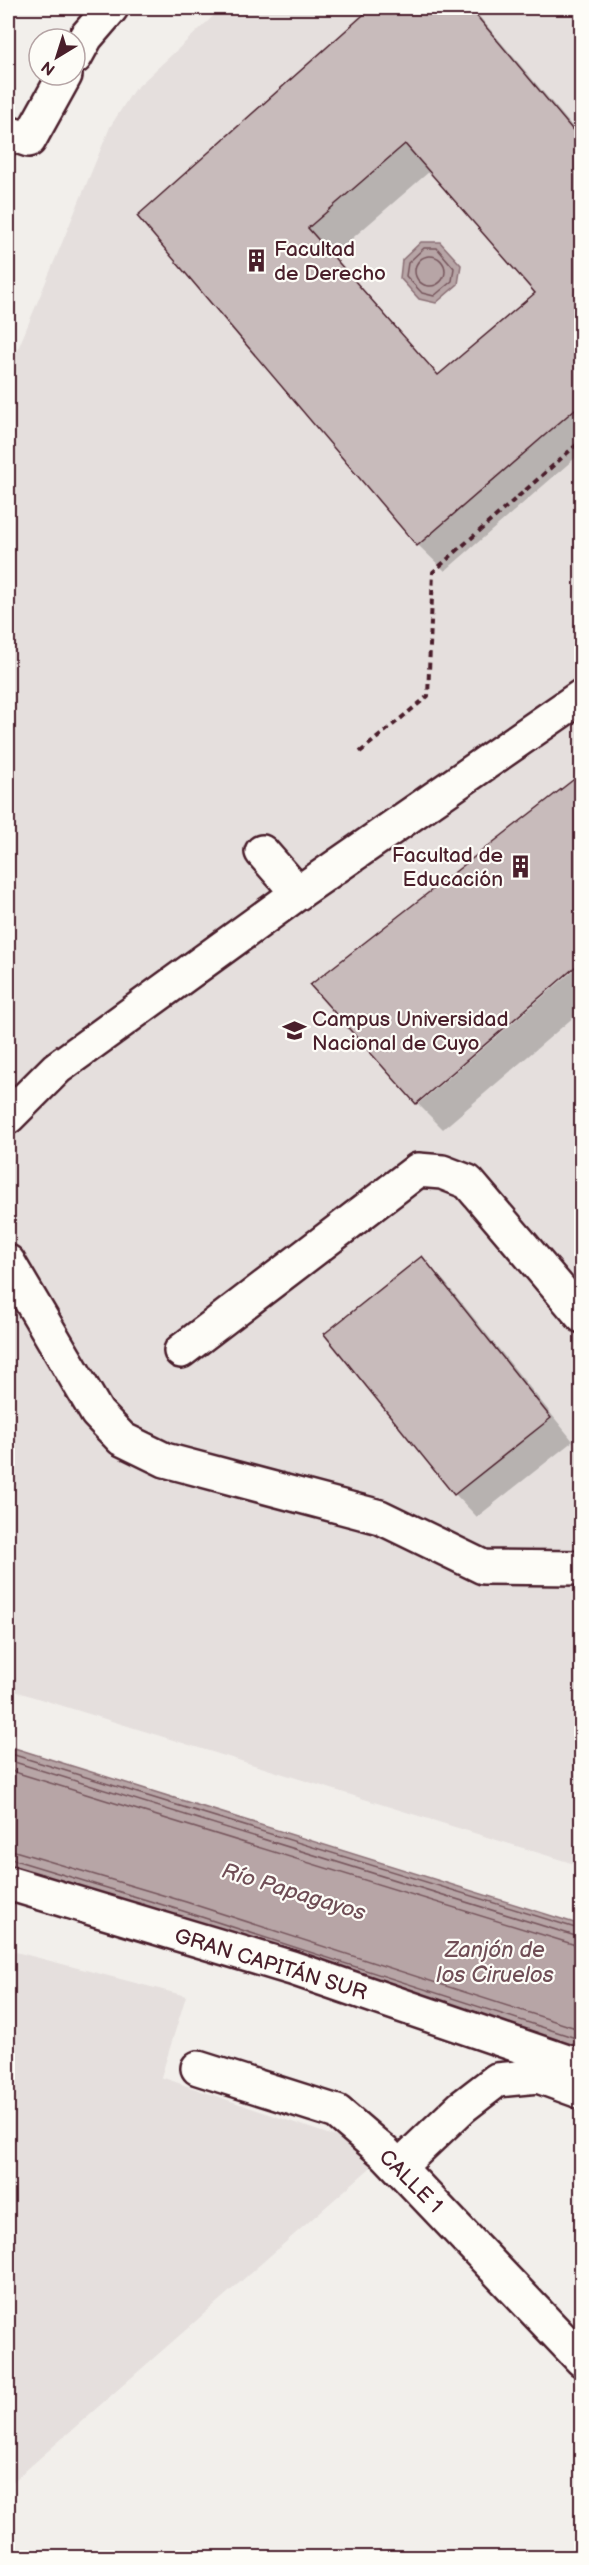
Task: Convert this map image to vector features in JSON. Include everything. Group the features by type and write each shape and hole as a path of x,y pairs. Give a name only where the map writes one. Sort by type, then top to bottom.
{"street":[{"path":"87,36 111,8"},
{"path":"18,137 56,87"},
{"path":"8,1117 57,1068 298,893 582,696"},
{"path":"262,852 298,893"},
{"path":"181,1351 418,1170 442,1172 468,1182 582,1316"},
{"path":"8,1262 97,1413 122,1439 165,1460 380,1517 483,1567 582,1568"},
{"name":"GRAN CAPITÁN SUR","path":"8,1883 292,1968 582,2067"},
{"name":"CALLE 1","path":"198,2068 337,2112 399,2168 582,2360"},
{"path":"399,2168 462,2107 497,2080 538,2076 582,2092"}],"path":[{"path":"360,752 428,696 433,572 582,440"}],"shaded area":[{"name":"Campus Universidad Nacional de Cuyo","path":"222,8 581,8 581,1866 8,1689 8,373 110,127 133,91"},
{"path":"8,1950 186,1996 161,2077 386,2154 8,2486"}],"water":[{"path":"421,242 440,242 461,265 458,284 436,303 419,299 400,278 402,260"},
{"name":"Zanjón de los Ciruelos","path":"8,1746 581,1925 581,2054 8,1871"}],"building":[{"name":"Facultad de Derecho","path":"371,8 470,8 582,141 582,403 417,546 137,216","holes":["405,144 535,293 438,375 308,228"]},
{"name":"Facultad de Educación","path":"582,773 582,961 416,1104 310,985"},
{"path":"422,1256 551,1418 454,1495 324,1334"}],"place":[{"name":"Facultad de Derecho","path":"256,261"},
{"name":"Facultad de Educación","path":"521,867"},
{"name":"Campus Universidad Nacional de Cuyo","path":"294,1031"}],"water label":[{"name":"Río Papagayos","path":"294,1891"}]}
